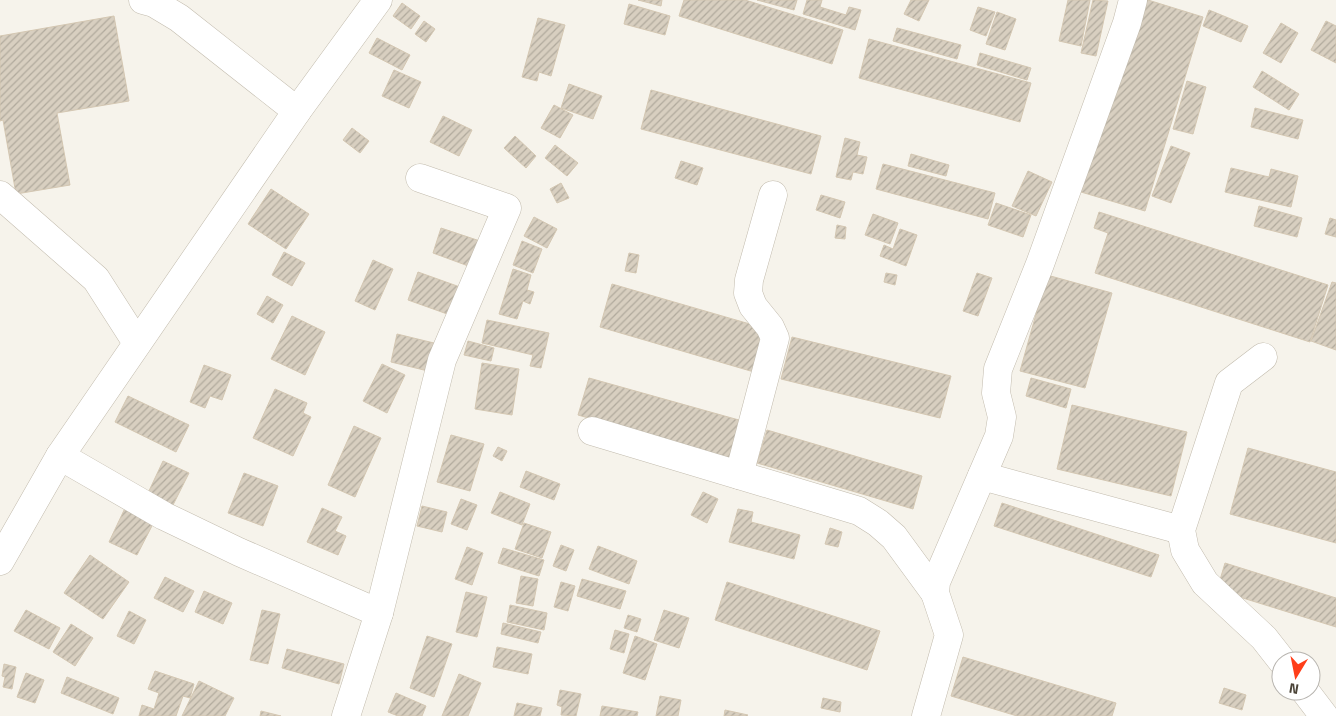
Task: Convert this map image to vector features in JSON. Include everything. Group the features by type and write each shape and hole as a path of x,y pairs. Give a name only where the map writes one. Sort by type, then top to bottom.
{"street":[{"path":"143,0 154,3 179,18 297,110"},
{"path":"0,561 60,456 297,110 378,0"},
{"path":"935,593 936,582 999,436 1002,417 996,393 998,369 1043,254 1127,23 1133,0"},
{"path":"346,716 379,614 442,360 508,208 420,178"},
{"path":"0,195 96,279 137,344"},
{"path":"739,475 774,338 770,327 753,306 748,293 749,280 773,195"},
{"path":"1263,356 1229,383 1181,530 1185,550 1205,583 1264,638 1274,651"},
{"path":"592,431 859,511 878,523 894,537 935,593 949,635 926,716"},
{"path":"60,456 164,516 239,552 379,614"},
{"path":"982,476 1181,530"},
{"path":"1313,701 1324,716"}],"building":[{"path":"638,0 662,0 661,6"},
{"path":"684,0 745,0 843,30 832,64 679,16"},
{"path":"757,0 797,0 794,10"},
{"path":"807,0 822,0 820,7 846,15 849,7 861,10 855,30 803,14"},
{"path":"911,0 929,0 919,21 904,14"},
{"path":"1068,0 1090,0 1081,46 1059,41"},
{"path":"1093,0 1108,1 1096,56 1081,53"},
{"path":"1139,0 1148,0 1203,17 1145,211 1081,192"},
{"path":"402,3 420,16 411,29 393,16"},
{"path":"629,4 670,16 665,35 624,24"},
{"path":"978,7 995,12 986,36 970,30"},
{"path":"1209,10 1248,26 1241,42 1203,26"},
{"path":"997,12 1016,19 1005,50 986,44"},
{"path":"114,16 129,101 57,113 70,185 16,194 3,120 0,121 0,36"},
{"path":"538,18 565,25 551,76 539,72 537,81 522,77"},
{"path":"424,21 435,29 426,42 415,34"},
{"path":"1326,21 1336,26 1336,63 1311,50"},
{"path":"1281,23 1298,33 1281,63 1263,53"},
{"path":"897,28 961,45 957,59 893,41"},
{"path":"377,38 410,55 402,70 369,53"},
{"path":"869,39 1031,83 1020,122 859,78"},
{"path":"980,53 1031,68 1027,80 977,65"},
{"path":"394,70 421,82 409,108 382,96"},
{"path":"1262,71 1299,94 1289,110 1253,87"},
{"path":"1187,81 1206,87 1193,134 1173,129"},
{"path":"569,84 602,96 593,119 561,108"},
{"path":"651,90 821,136 811,174 641,129"},
{"path":"554,105 573,115 560,138 541,128"},
{"path":"1255,108 1303,120 1298,139 1251,127"},
{"path":"443,116 472,130 459,156 430,142"},
{"path":"352,128 369,141 360,153 343,140"},
{"path":"515,136 536,156 526,168 504,148"},
{"path":"845,138 860,142 857,155 867,157 863,174 853,172 851,180 836,177"},
{"path":"555,145 578,163 567,176 545,158"},
{"path":"1171,146 1190,153 1171,203 1152,196"},
{"path":"911,154 949,165 946,176 908,166"},
{"path":"681,161 703,168 697,185 675,178"},
{"path":"883,164 995,193 988,219 876,189"},
{"path":"1231,168 1269,177 1271,169 1298,176 1291,207 1225,192"},
{"path":"1028,171 1052,182 1036,216 1012,206"},
{"path":"561,183 569,198 557,203 550,189"},
{"path":"271,189 309,214 286,249 248,224"},
{"path":"821,195 845,202 840,218 816,210"},
{"path":"996,203 1031,215 1023,237 988,225"},
{"path":"1259,206 1302,218 1297,237 1254,226"},
{"path":"1099,212 1328,285 1310,342 1095,273 1108,233 1094,228"},
{"path":"873,214 898,223 890,244 865,235"},
{"path":"534,217 557,229 547,248 524,236"},
{"path":"1330,218 1336,220 1336,237 1325,234"},
{"path":"837,225 846,227 845,239 835,238"},
{"path":"441,228 480,241 471,267 433,253"},
{"path":"900,229 917,235 906,266 880,256 884,245 893,249"},
{"path":"522,241 542,249 533,273 513,265"},
{"path":"284,252 305,263 292,286 272,275"},
{"path":"629,253 639,255 636,273 625,271"},
{"path":"373,260 393,269 375,310 355,301"},
{"path":"513,269 531,275 527,290 534,292 530,304 523,301 517,319 499,314"},
{"path":"418,272 460,287 450,315 408,300"},
{"path":"886,273 897,275 895,285 884,282"},
{"path":"977,273 992,278 978,316 963,311"},
{"path":"1047,275 1112,293 1085,388 1020,371"},
{"path":"1332,282 1336,283 1336,350 1311,341"},
{"path":"612,284 767,329 754,372 600,327"},
{"path":"267,296 283,305 273,323 257,314"},
{"path":"292,316 325,332 305,375 271,359"},
{"path":"487,320 549,333 541,368 530,366 533,355 482,343"},
{"path":"397,334 434,343 428,371 391,362"},
{"path":"792,337 951,376 940,418 781,379"},
{"path":"468,341 494,348 491,361 464,355"},
{"path":"482,363 519,369 512,415 475,409"},
{"path":"382,364 405,375 387,413 363,401"},
{"path":"204,365 231,375 222,400 210,396 205,408 190,402"},
{"path":"589,378 746,422 735,460 578,415"},
{"path":"1031,378 1071,389 1066,408 1026,396"},
{"path":"275,389 307,403 303,413 311,417 293,456 253,438"},
{"path":"128,396 189,425 176,452 115,422"},
{"path":"1072,405 1187,432 1171,496 1057,469"},
{"path":"354,426 381,438 355,497 328,485"},
{"path":"767,430 922,476 913,509 757,463"},
{"path":"451,435 484,444 470,491 437,482"},
{"path":"498,447 507,451 502,461 493,456"},
{"path":"1248,448 1336,472 1336,543 1230,514"},
{"path":"163,461 189,473 173,505 148,493"},
{"path":"526,471 560,484 554,500 520,487"},
{"path":"244,473 278,486 263,526 228,513"},
{"path":"500,492 530,504 522,525 491,513"},
{"path":"703,492 718,499 707,523 691,515"},
{"path":"461,499 477,505 467,530 451,524"},
{"path":"1002,503 1159,555 1151,577 994,526"},
{"path":"126,506 155,520 137,555 109,542"},
{"path":"422,506 447,512 442,532 417,526"},
{"path":"322,508 342,517 335,531 346,536 338,555 307,542"},
{"path":"738,509 753,512 751,522 800,535 794,559 729,542"},
{"path":"524,523 551,532 542,558 515,549"},
{"path":"830,528 842,532 838,547 825,544"},
{"path":"561,545 574,550 566,571 553,566"},
{"path":"598,546 637,561 629,584 589,569"},
{"path":"467,547 483,553 472,585 455,579"},
{"path":"503,548 544,560 539,576 498,563"},
{"path":"90,555 129,582 103,619 64,593"},
{"path":"1225,563 1336,598 1336,627 1217,590"},
{"path":"521,576 538,579 533,606 516,603"},
{"path":"165,577 194,591 183,612 154,598"},
{"path":"582,579 626,591 620,609 577,596"},
{"path":"561,582 575,586 568,611 554,607"},
{"path":"727,582 880,631 867,670 715,620"},
{"path":"204,591 232,603 223,624 195,612"},
{"path":"466,592 487,597 477,637 456,632"},
{"path":"510,605 547,613 544,630 507,622"},
{"path":"26,610 60,628 49,649 14,631"},
{"path":"262,610 280,614 268,664 250,660"},
{"path":"664,610 689,618 679,648 654,640"},
{"path":"129,611 146,620 134,644 117,636"},
{"path":"628,615 641,619 637,632 624,628"},
{"path":"503,623 541,632 538,643 501,634"},
{"path":"71,624 93,638 75,666 53,652"},
{"path":"615,630 629,634 624,653 610,649"},
{"path":"427,636 452,644 434,697 410,688"},
{"path":"635,636 657,644 645,680 623,673"},
{"path":"497,647 532,654 528,674 493,667"},
{"path":"287,649 344,664 339,684 282,668"},
{"path":"963,657 1116,703 1112,716 1017,716 951,696"},
{"path":"4,664 16,667 12,689 3,687 5,677 2,676"},
{"path":"155,671 194,684 190,698 183,696 176,716 139,716 142,705 154,709 159,693 148,689"},
{"path":"26,673 44,680 35,703 17,697"},
{"path":"459,674 481,683 468,716 442,716"},
{"path":"67,677 119,698 113,714 61,693"},
{"path":"199,681 234,698 225,716 182,716"},
{"path":"1224,688 1246,695 1242,710 1219,703"},
{"path":"560,690 581,694 576,716 561,715 562,707 557,705"},
{"path":"396,693 426,706 422,716 398,716 388,712"},
{"path":"660,696 681,700 678,716 656,716"},
{"path":"823,698 841,702 840,712 821,708"},
{"path":"517,703 542,708 540,716 514,716"},
{"path":"602,706 638,712 637,716 600,716"},
{"path":"725,710 748,715 724,716"},
{"path":"261,711 281,716 260,716"}]}
